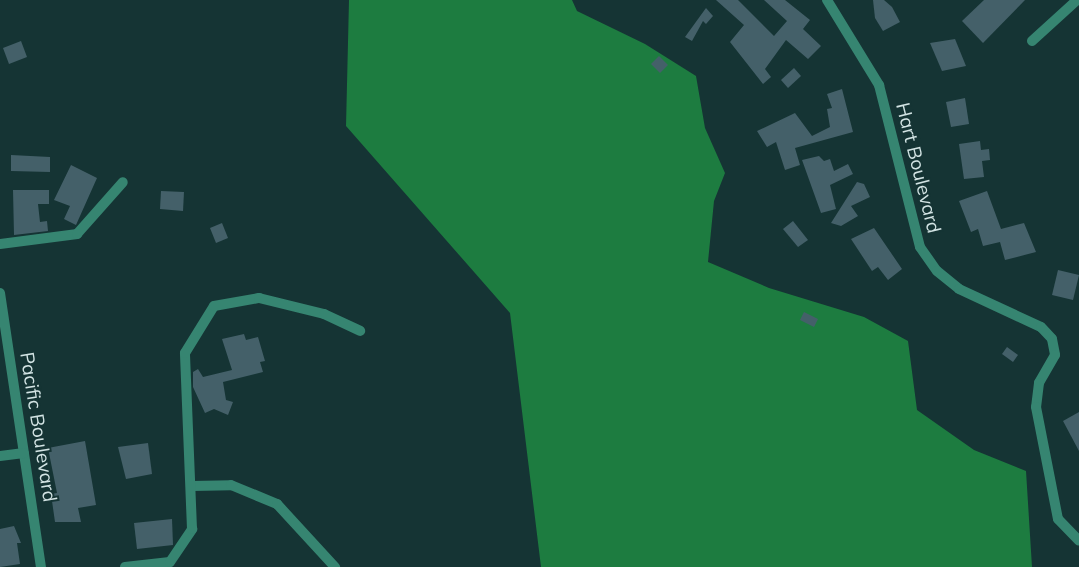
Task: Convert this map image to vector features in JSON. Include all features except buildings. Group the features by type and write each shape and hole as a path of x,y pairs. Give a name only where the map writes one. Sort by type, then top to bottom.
{"street":[{"name":"Hart Boulevard","path":"827,0 879,85 920,247 937,271 959,289 1041,327 1052,339 1055,355 1040,383 1036,407 1058,519 1079,540"},
{"path":"1032,41 1077,0"},
{"path":"0,244 77,234 123,182"},
{"name":"Pacific Boulevard","path":"0,293 2,318 41,567"},
{"path":"125,567 170,562 192,529 192,486 185,353 214,306 259,298 324,314 360,331"},
{"path":"0,456 24,453"},
{"path":"192,486 231,485 277,504 335,567"}],"green space":[{"path":"349,0 572,0 577,11 645,44 696,76 705,128 725,173 714,201 708,262 769,288 864,317 908,341 917,410 974,450 1026,471 1032,567 541,567 510,313 346,126"}]}
